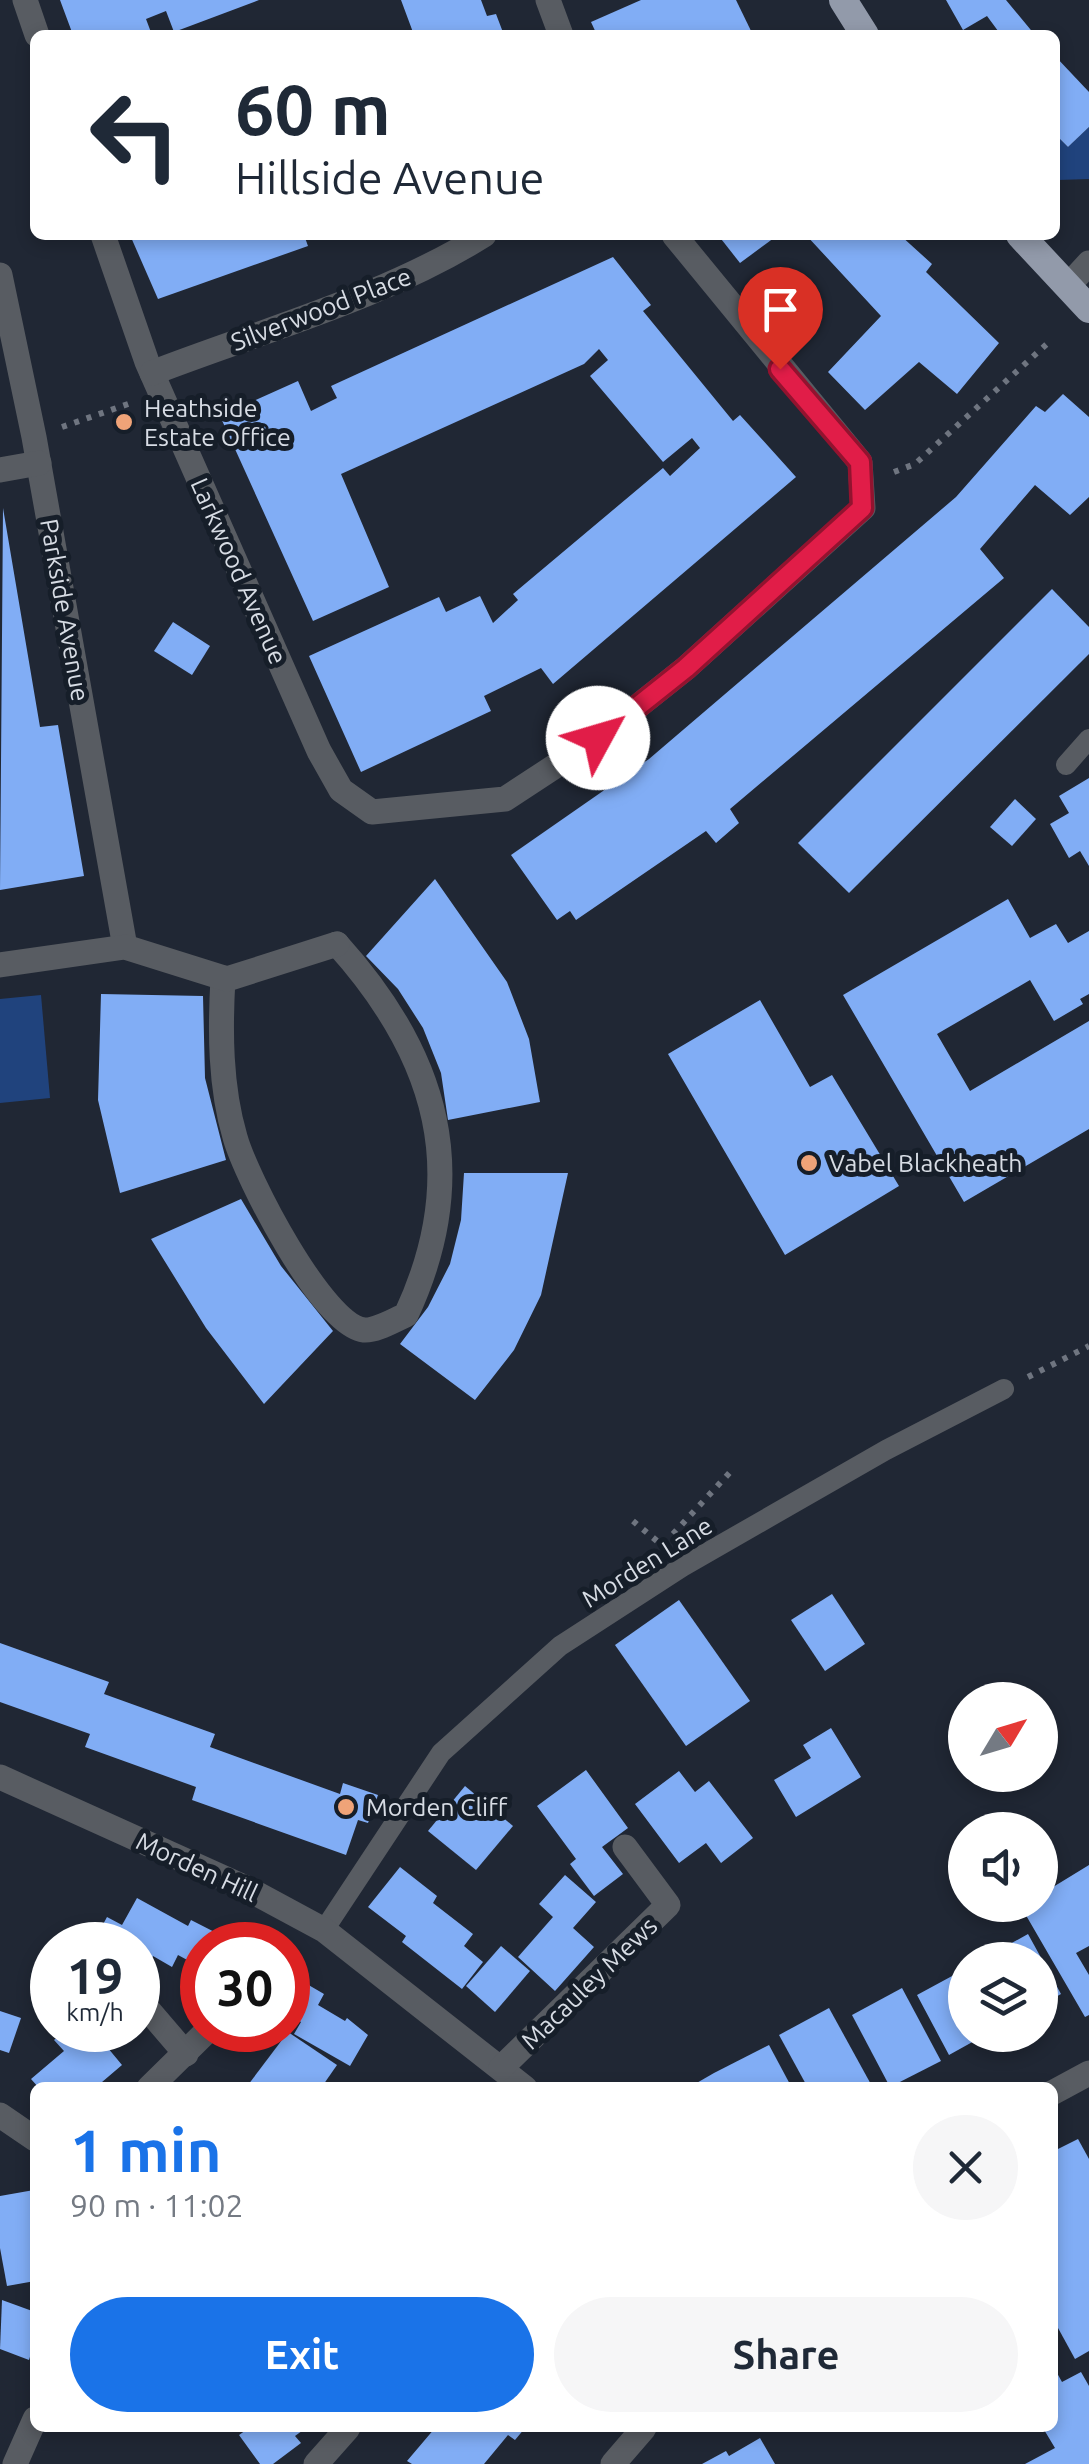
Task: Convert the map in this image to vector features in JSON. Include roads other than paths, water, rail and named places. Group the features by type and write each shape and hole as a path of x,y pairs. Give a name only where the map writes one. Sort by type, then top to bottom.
{"highway":[{"path":"844,0 862,30"},
{"path":"1025,240 1089,310"}],"street":[{"path":"25,0 35,30"},
{"path":"548,0 559,30"},
{"name":"Larkwood Avenue","path":"105,240 156,383 319,751 341,790 372,812 505,799 598,738 686,668 862,508 860,462 678,240"},
{"name":"Silverwood Place","path":"156,383 435,266 476,240"},
{"path":"1068,287 1089,263"},
{"name":"Parkside Avenue","path":"0,275 34,436 125,947"},
{"path":"0,470 39,463"},
{"path":"0,964 125,947 223,978 337,944 376,988 409,1041 444,1163 440,1219 426,1273 406,1315 367,1331 347,1325 317,1288 258,1191 235,1140 225,1090 223,978"},
{"name":"Morden Hill","path":"0,1777 248,1889 324,1930 518,2082"},
{"name":"Macauley Mews","path":"501,2068 668,1905 625,1847"},
{"path":"156,2082 186,2054 160,2024"},
{"path":"1058,2091 1089,2073"},
{"path":"0,2115 30,2136"},
{"path":"14,2464 30,2430"},
{"path":"316,2464 344,2432"},
{"path":"613,2464 641,2432"}],"lane":[{"path":"1066,765 1089,739"},
{"name":"Morden Lane","path":"324,1930 441,1753 560,1646 682,1567 886,1450 1004,1390"}],"place":[{"name":"Heathside Estate Office","path":"124,422"},
{"name":"Vabel Blackheath","path":"809,1163"},
{"name":"Morden Cliff","path":"346,1807"}]}
